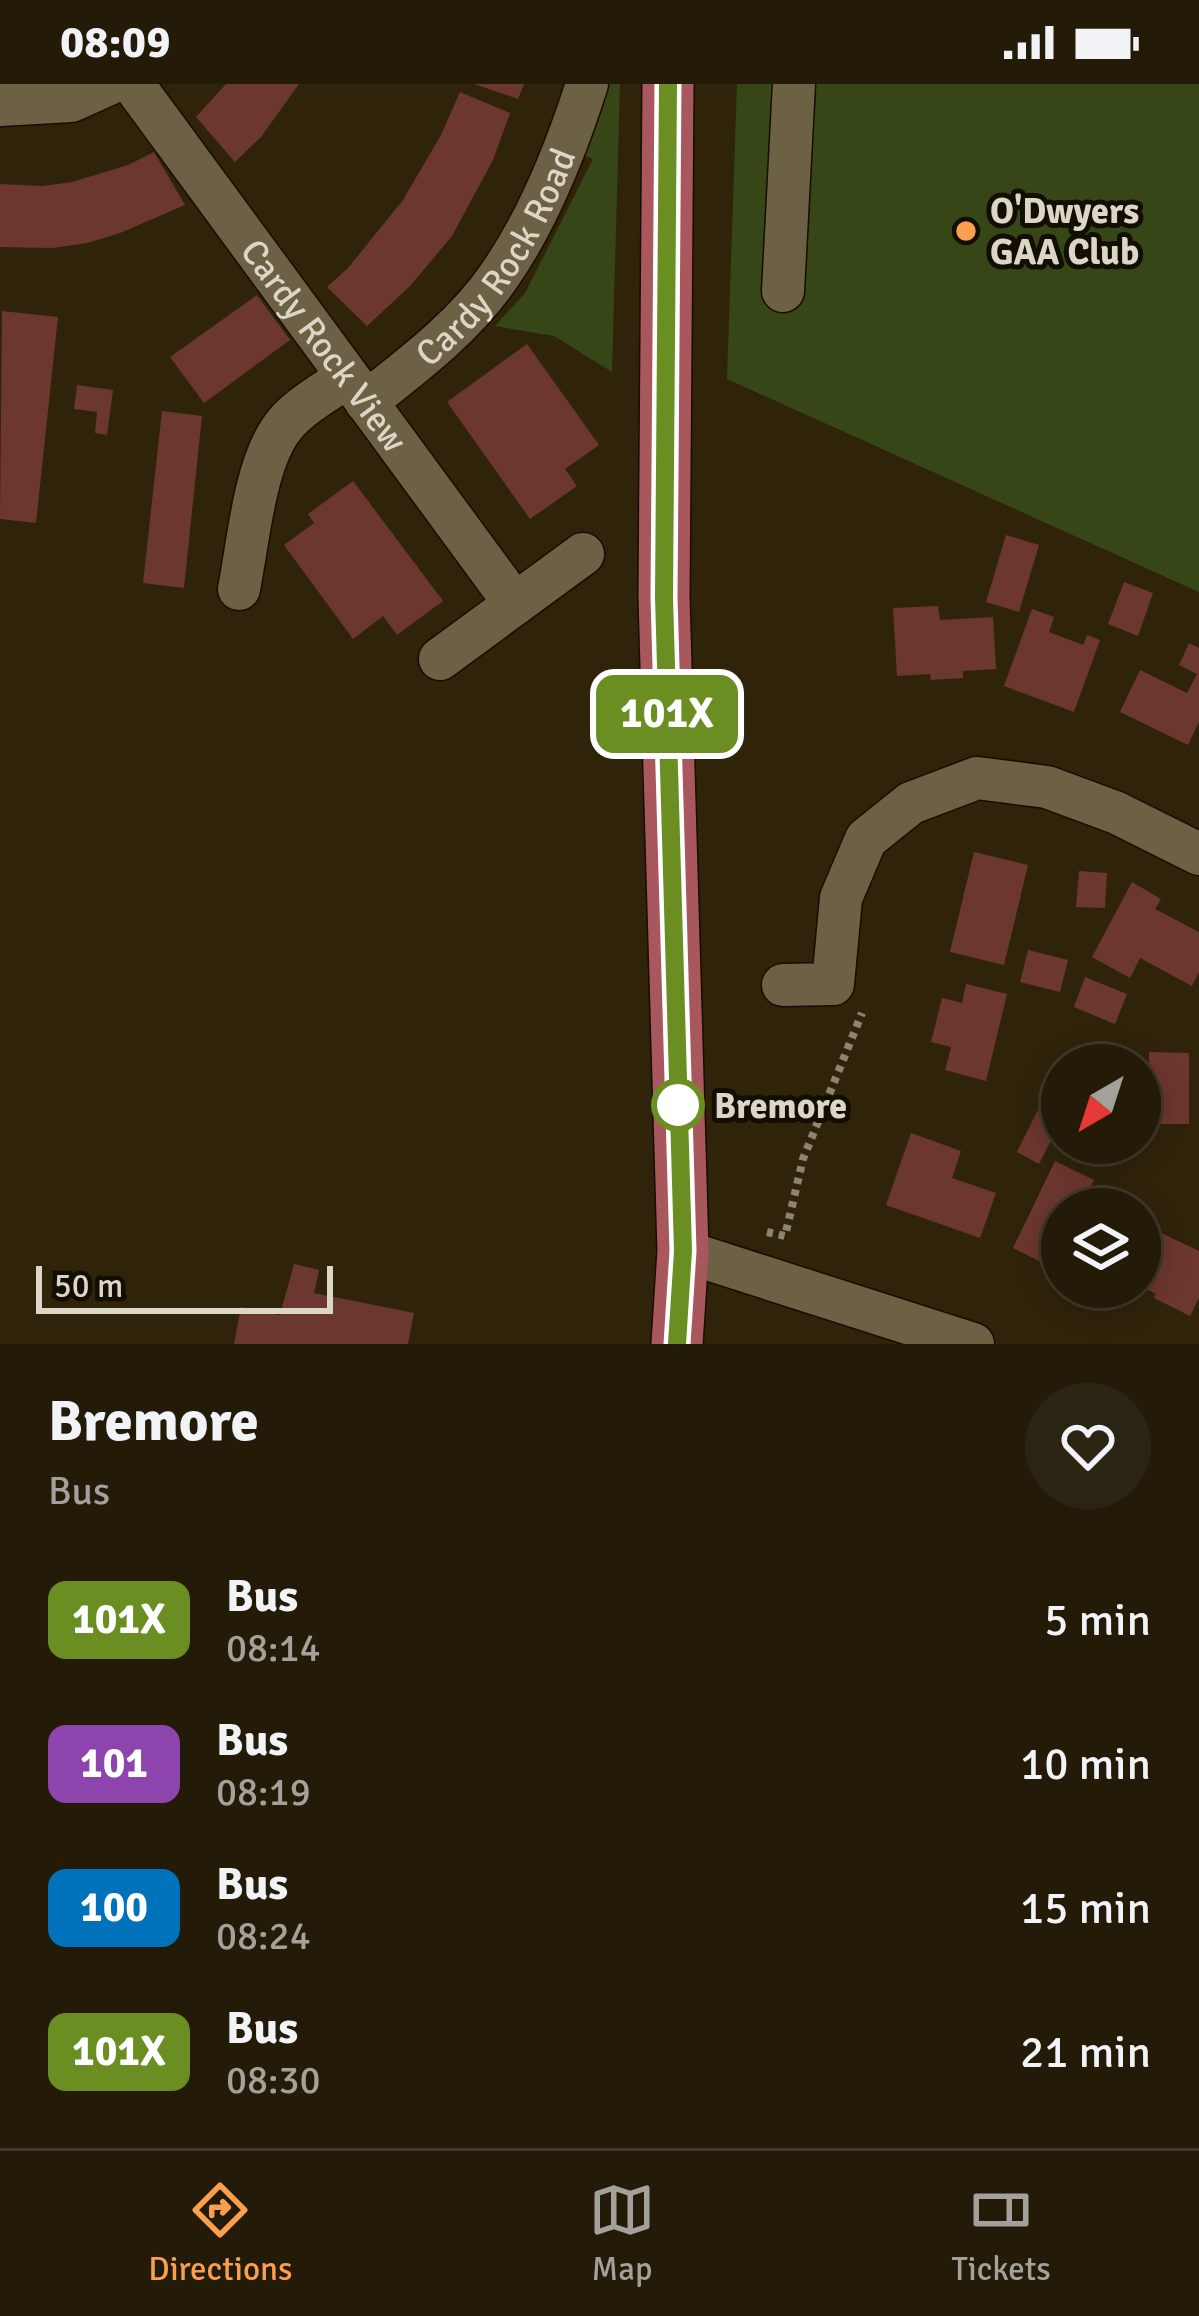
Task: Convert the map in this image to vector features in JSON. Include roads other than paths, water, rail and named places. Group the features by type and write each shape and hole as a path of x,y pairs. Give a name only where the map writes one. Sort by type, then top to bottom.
{"main road":[{"path":"668,84 664,597 683,1251 677,1344"}],"street":[{"path":"0,105 71,101 109,84"},
{"name":"Cardy Rock View","path":"133,84 515,604"},
{"name":"Cardy Rock Road","path":"239,589 267,455 281,429 297,413 356,389 454,326 500,276 567,146 587,84"},
{"path":"783,291 794,84"},
{"path":"440,659 583,554"},
{"path":"783,986 832,984 841,898 866,839 910,803 977,778 1047,787 1117,813 1199,854"},
{"path":"683,1251 973,1344"}],"place":[{"name":"O'Dwyers GAA Club","path":"966,231"},
{"name":"Bremore","path":"678,1105"}]}
